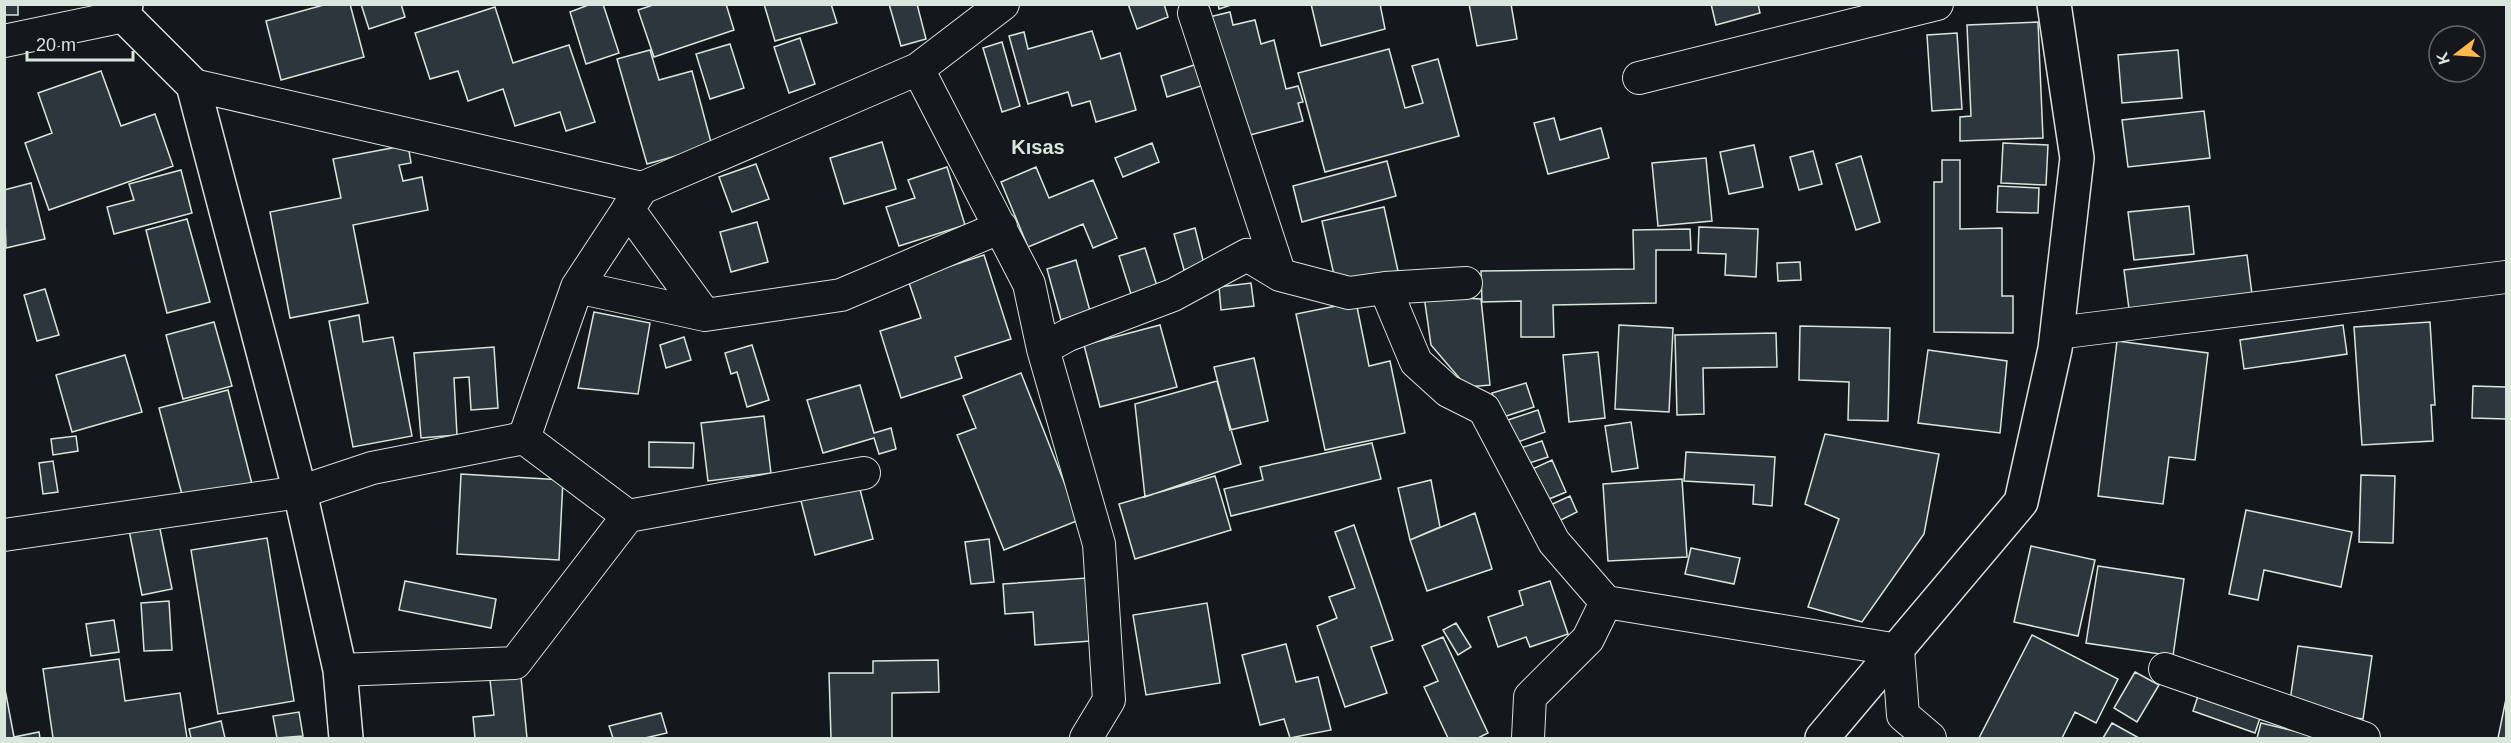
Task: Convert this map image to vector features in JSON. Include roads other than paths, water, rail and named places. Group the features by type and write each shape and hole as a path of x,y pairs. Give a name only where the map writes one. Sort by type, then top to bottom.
{"street":[{"path":"524,438 577,287 635,198 918,69 1003,4"},
{"path":"1639,78 1937,4"},
{"path":"1822,738 2021,502 2056,333 2077,158 2054,4"},
{"path":"14,36 125,10 193,85 300,492 340,670 346,738"},
{"path":"1194,14 1280,275"},
{"path":"918,69 1029,284 1043,349 1099,544 1109,700 1086,738"},
{"path":"193,85 635,198 705,315"},
{"path":"577,287 705,315 841,295 1001,227"},
{"path":"1043,349 1068,335 1173,295 1246,255 1280,275 1349,293 1385,288 1466,283"},
{"path":"2056,333 2506,278"},
{"path":"1385,288 1416,362 1448,391 1484,409 1554,542 1606,602 1898,650"},
{"path":"4,535 300,492 372,468 524,438 628,516"},
{"path":"340,670 515,663 628,516 864,473"},
{"path":"1528,738 1530,697 1588,639 1606,602"},
{"path":"1898,650 1903,727 1930,738"},
{"path":"2165,669 2364,738"}],"district":[{"name":"Kısas","path":"1038,147"}]}
